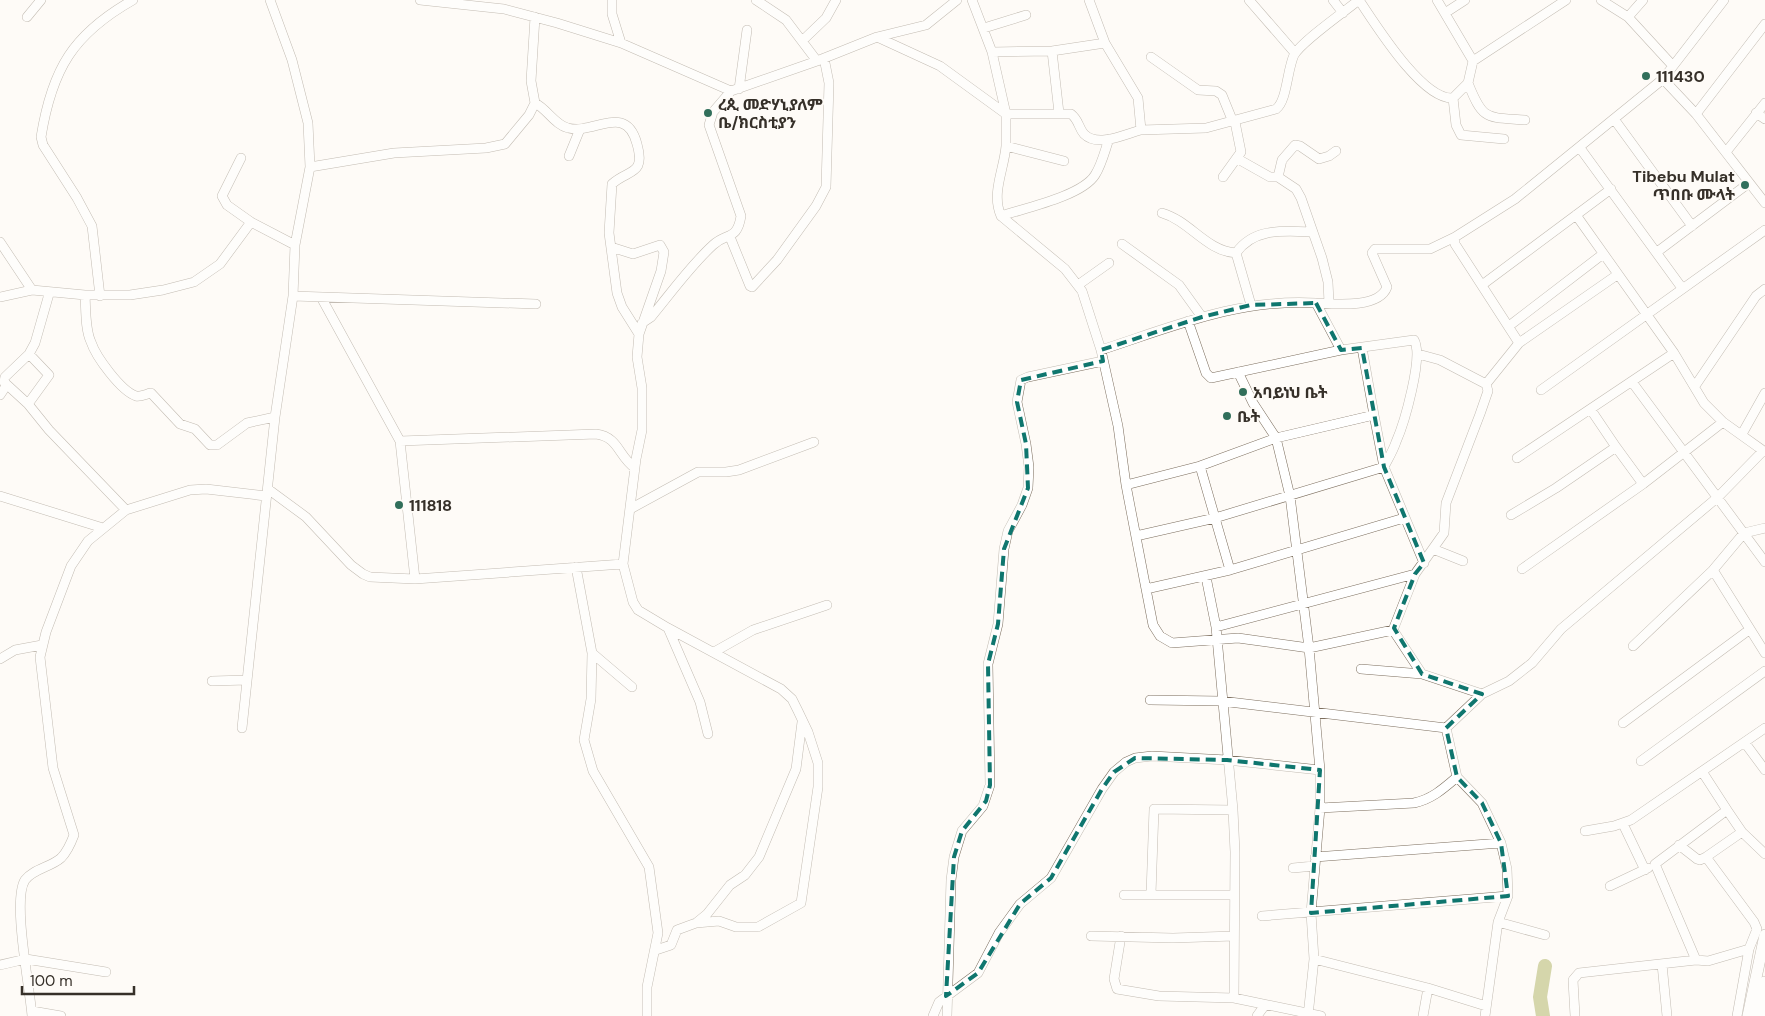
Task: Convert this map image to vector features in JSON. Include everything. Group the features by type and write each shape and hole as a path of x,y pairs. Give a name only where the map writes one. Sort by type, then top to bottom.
{"highway":[{"path":"1760,1016 1765,984"}],"street":[{"path":"27,17 41,0"},
{"path":"100,296 92,226 77,198 43,145 41,136 55,78 63,63 80,39 94,26 133,0"},
{"path":"242,728 275,417 293,296 295,245 310,167 308,123 292,60 270,0"},
{"path":"420,0 487,6 535,17 621,43 735,90"},
{"path":"612,0 612,14 621,43"},
{"path":"730,237 752,287 777,260 816,206 826,187 829,83 820,59 780,14 756,0"},
{"path":"802,41 826,18 836,0"},
{"path":"642,323 651,317 714,244 730,237 739,227 741,216 709,125 712,112 735,90 877,37 926,25 957,0"},
{"path":"972,0 992,52 1006,114 1006,146 997,191 998,208 1001,216 1065,269 1078,285 1101,350 1118,426 1126,485 1153,625 1166,640 1172,643 1238,638 1309,648 1393,630"},
{"path":"1089,0 1105,43 1138,98 1142,130"},
{"path":"1249,0 1295,53"},
{"path":"1333,0 1343,13"},
{"path":"877,37 940,66 1006,114 1060,113 1074,116 1081,130 1090,138 1109,139 1142,130 1206,128 1234,122 1280,106 1286,76 1295,53 1359,0 1411,70 1438,95 1453,98"},
{"path":"1437,0 1474,61"},
{"path":"1445,13 1465,0"},
{"path":"1601,0 1628,17 1673,66"},
{"path":"1628,17 1643,0"},
{"path":"1101,350 1188,321 1251,305 1284,301 1356,305 1386,291 1387,287 1372,253 1375,249 1430,249 1455,237 1515,199 1663,79 1724,0"},
{"path":"1453,98 1468,83 1474,61 1563,1"},
{"path":"984,28 1026,15"},
{"path":"310,167 394,153 496,147 505,144 529,116 535,103 531,82 535,17"},
{"path":"1696,114 1765,24"},
{"path":"735,90 748,30"},
{"path":"992,52 1052,51 1105,43"},
{"path":"1052,51 1060,113"},
{"path":"1151,57 1198,90 1216,91 1222,95 1234,122 1241,145 1238,159 1224,177"},
{"path":"1663,79 1696,114 1765,203"},
{"path":"1468,83 1479,108 1490,117 1525,120"},
{"path":"1453,98 1458,131 1461,135 1504,139"},
{"path":"535,103 542,106 562,126 568,129 580,129 618,122 630,128 637,142 638,156 635,171 614,182 611,187 609,233 620,303 639,334"},
{"path":"1726,152 1765,103"},
{"path":"1756,114 1765,120"},
{"path":"1614,119 1692,226"},
{"path":"569,156 580,129"},
{"path":"1001,216 1072,192 1087,183 1096,174 1109,139"},
{"path":"1278,177 1282,160 1295,145 1300,146 1319,159 1329,156 1336,151"},
{"path":"1006,146 1064,161"},
{"path":"1580,148 1682,288"},
{"path":"241,158 222,196 227,204 251,222 295,245"},
{"path":"1238,159 1270,177 1278,177 1299,192 1328,282 1329,303"},
{"path":"1657,252 1750,183"},
{"path":"1482,284 1611,190"},
{"path":"1162,213 1180,221 1218,250 1236,253"},
{"path":"1150,700 1222,701 1316,714 1446,728 1482,694 1509,681 1532,663 1561,630 1718,497 1764,451 1723,422 1704,403 1674,353 1576,215"},
{"path":"0,297 32,290 49,294 130,295 164,290 194,282 220,264 251,222"},
{"path":"1541,390 1646,313 1765,230"},
{"path":"1236,253 1246,242 1261,234 1277,231 1313,232"},
{"path":"1455,237 1455,244 1519,343"},
{"path":"0,242 32,290"},
{"path":"1122,244 1179,284 1202,317"},
{"path":"611,247 633,254 657,246 664,249 661,271 639,334 637,357 642,388 642,430 635,468 632,508 623,564 633,602 638,610 668,628 781,689 792,699 818,763 818,786 802,901 789,912 758,927 736,927 719,922 696,923 677,930 671,945 656,950"},
{"path":"1236,253 1251,305"},
{"path":"1509,326 1603,254"},
{"path":"1078,285 1110,264"},
{"path":"1486,384 1519,343 1617,275"},
{"path":"1695,386 1756,296 1765,289"},
{"path":"0,395 6,386 5,377 29,354 42,323 49,294"},
{"path":"85,295 90,341 100,359 113,376 134,395 142,396 151,393 180,424 195,429 210,445 217,444 247,423 275,417"},
{"path":"293,296 536,304"},
{"path":"321,297 400,441 415,579"},
{"path":"1316,303 1340,350"},
{"path":"1136,536 1215,518 1384,467 1406,414 1418,354 1416,342 1412,339 1340,350 1238,372 1208,376 1188,321"},
{"path":"1362,348 1384,467 1424,563"},
{"path":"1517,458 1674,353"},
{"path":"28,404 49,375 29,354"},
{"path":"1393,630 1415,574 1444,534 1446,503 1488,391 1486,384 1440,360 1418,354"},
{"path":"947,1016 950,880 954,857 962,831 983,806 990,785 988,664 998,624 1004,548 1008,532 1022,505 1028,488 1029,467 1019,418 1018,391 1021,380 1028,377 1103,361"},
{"path":"1238,372 1253,403 1276,438 1290,496 1295,550 1309,648 1320,770 1320,808 1310,913 1314,959 1308,1014"},
{"path":"1632,382 1765,562"},
{"path":"6,386 28,404 49,430 126,510"},
{"path":"1742,434 1765,393"},
{"path":"1591,410 1643,484"},
{"path":"1126,485 1200,466 1276,438 1374,415"},
{"path":"1522,568 1643,484 1723,422"},
{"path":"400,441 607,435 616,445 627,463 635,468"},
{"path":"632,508 698,472 739,470 814,442"},
{"path":"1511,515 1556,488 1616,447"},
{"path":"1200,466 1230,570"},
{"path":"61,1016 32,1014 20,899 24,883 30,874 60,858 74,835 53,768 40,657 42,645 70,566 88,541 103,528 126,510 190,490 206,489 267,493 306,517 351,565 370,577 415,579 623,564"},
{"path":"0,496 103,528"},
{"path":"1146,589 1206,577 1404,518"},
{"path":"1633,646 1713,570 1744,533 1765,528"},
{"path":"1433,549 1463,561"},
{"path":"576,568 592,653 591,699 584,740 587,756 593,771 649,867 658,933 647,986 647,1016"},
{"path":"1713,570 1765,653"},
{"path":"1216,627 1415,574"},
{"path":"1206,577 1216,627 1233,810 1234,998"},
{"path":"714,652 754,630 827,605"},
{"path":"668,628 700,702 708,734"},
{"path":"1393,630 1422,674"},
{"path":"1622,723 1749,630"},
{"path":"0,659 15,650 42,645"},
{"path":"592,653 632,687"},
{"path":"1361,669 1422,674 1482,694"},
{"path":"1641,761 1765,671"},
{"path":"212,681 247,680"},
{"path":"696,923 716,905 730,885 745,875 759,857 796,769 802,721"},
{"path":"1314,959 1428,988 1486,1011 1498,922 1508,896 1507,869 1501,843 1482,803 1456,777 1446,728"},
{"path":"1585,831 1623,824 1703,773 1765,728"},
{"path":"1745,743 1765,770"},
{"path":"933,1016 936,1006 946,996 973,978 999,933 1020,904 1051,878 1102,789 1114,772 1126,762 1135,758 1152,756 1227,760 1320,770"},
{"path":"1703,773 1742,832 1765,854"},
{"path":"1320,808 1414,803 1427,800 1437,794 1456,777"},
{"path":"1151,894 1154,809 1233,810"},
{"path":"1610,886 1655,864 1727,810"},
{"path":"1623,824 1645,870"},
{"path":"1679,845 1696,859 1700,860 1742,832"},
{"path":"1293,868 1314,862 1501,843"},
{"path":"1706,857 1754,922 1756,929 1755,937 1749,949 1737,1016"},
{"path":"1655,864 1696,960"},
{"path":"1124,896 1151,894 1234,895"},
{"path":"1262,916 1508,896"},
{"path":"1498,922 1545,935"},
{"path":"1748,1016 1765,935"},
{"path":"1091,936 1173,938 1234,936"},
{"path":"1121,936 1114,979 1117,989 1159,996 1234,998 1265,1006 1321,1016"},
{"path":"1575,1016 1573,980 1579,973 1708,960 1749,949"},
{"path":"0,965 26,959 106,972"},
{"path":"1662,964 1667,1016"},
{"path":"1423,1016 1428,988"},
{"path":"1257,1016 1265,1006"}],"highlighted area":[{"path":"1316,303 1341,350 1362,348 1384,467 1424,563 1415,574 1394,628 1422,674 1482,694 1446,728 1457,777 1482,803 1501,843 1508,896 1311,913 1320,770 1227,760 1135,758 1114,772 1102,789 1051,878 1020,904 978,973 946,996 954,857 962,831 986,801 990,785 988,664 998,624 1004,549 1028,488 1026,444 1017,402 1021,380 1103,361 1101,350 1202,317 1251,305"}],"waterway":[{"path":"1543,1016 1540,997 1545,966"}],"place":[{"name":"111430","path":"1646,76"},
{"name":"ረጲ መድሃኒያለም ቤ/ክርስቲያን","path":"708,113"},
{"name":"Tibebu Mulat ጥበቡ ሙላት","path":"1745,185"},
{"name":"አባይነህ ቤት","path":"1243,392"},
{"name":"ቤት","path":"1227,416"},
{"name":"111818","path":"399,505"}]}
